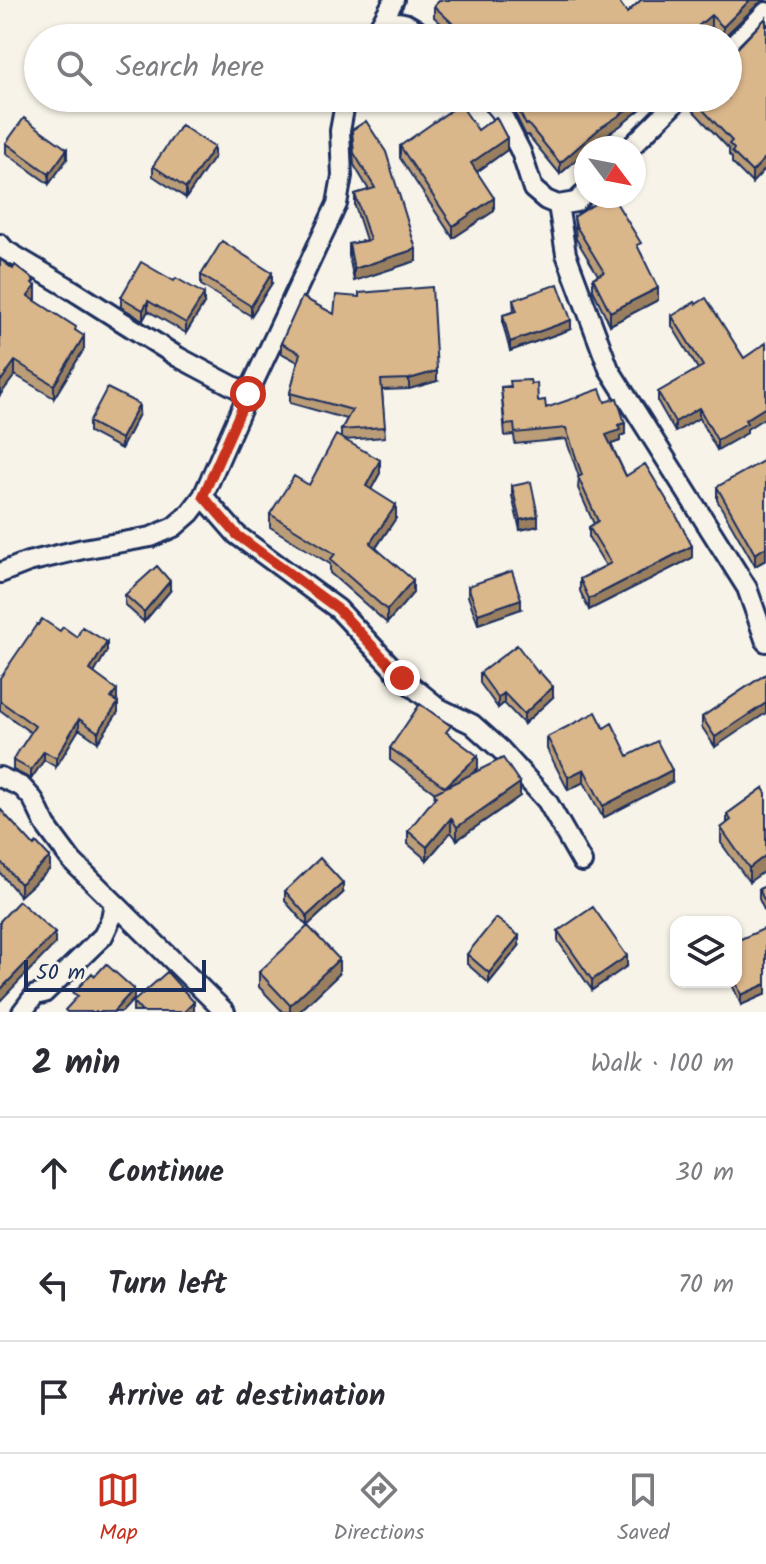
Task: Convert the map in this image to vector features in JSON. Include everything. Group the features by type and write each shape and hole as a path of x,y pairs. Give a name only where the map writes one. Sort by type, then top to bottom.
{"street":[{"path":"381,24 394,0"},
{"path":"742,36 766,12"},
{"path":"388,24 395,20 408,24"},
{"path":"0,573 28,562 151,537 174,527 203,496 337,204 342,176 340,131 343,112"},
{"path":"501,112 521,152 533,189 558,205 574,202"},
{"path":"642,136 666,112"},
{"path":"558,205 566,254 609,369 747,588 766,642"},
{"path":"0,244 178,357 248,394"},
{"path":"203,496 237,535 338,609 402,678 439,708 472,724 501,750 547,801 582,862"},
{"path":"0,777 22,787 72,861 225,1012"},
{"path":"22,1012 35,995 44,993 103,936 114,903"}],"building":[{"path":"440,0 618,0 627,13 641,0 750,0 726,24 720,24 711,15 700,24 453,24 434,6"},
{"path":"766,18 766,157 752,172 732,152 734,149 729,144 732,141 705,112 742,112 742,43"},
{"path":"449,112 466,112 478,130 496,117 507,138 471,163 494,198 453,226 400,146"},
{"path":"520,112 624,112 591,136 574,136 574,151 560,163"},
{"path":"24,118 67,149 49,174 6,143"},
{"path":"366,121 386,152 416,249 354,269 349,244 370,240 355,194 375,188 354,153 352,130"},
{"path":"181,125 214,147 186,188 153,166"},
{"path":"588,208 619,208 641,243 637,245 658,288 610,312 593,278 604,272 576,226 574,217"},
{"path":"222,241 272,273 251,306 201,275"},
{"path":"1,260 13,269 15,265 34,280 32,283 36,286 28,296 76,327 75,330 84,336 54,385 15,361 0,382"},
{"path":"141,262 204,294 186,323 148,301 143,310 121,297"},
{"path":"558,284 571,320 510,342 503,315 517,311 513,300"},
{"path":"432,287 437,371 409,379 381,380 385,427 341,430 352,410 290,393 300,353 281,343 302,297 334,314 336,295 359,297 359,293"},
{"path":"706,298 744,358 766,343 766,407 745,420 747,423 717,440 699,408 675,422 658,392 703,366 672,316"},
{"path":"530,380 531,384 537,383 538,401 545,400 546,408 600,389 605,402 617,398 625,423 618,425 620,430 606,435 626,476 645,464 692,546 589,599 580,579 611,563 589,527 598,521 578,477 582,475 566,428 515,433 514,424 505,425 501,387 511,387 510,381"},
{"path":"107,388 139,404 121,439 89,422"},
{"path":"336,435 380,460 366,486 396,505 370,543 413,580 387,610 330,560 335,554 270,514 294,476 309,485"},
{"path":"765,460 766,547 755,554 717,487"},
{"path":"531,482 538,516 520,520 512,486"},
{"path":"157,566 170,581 144,612 125,595"},
{"path":"512,571 521,599 478,614 468,586"},
{"path":"42,619 60,631 63,627 77,637 82,627 107,642 90,670 117,690 111,698 118,703 98,732 79,719 56,758 44,751 31,770 13,760 35,726 0,701 0,678"},
{"path":"517,645 553,687 524,714 504,693 498,698 480,673"},
{"path":"766,674 766,703 715,737 702,717"},
{"path":"420,704 451,726 446,732 478,756 445,787 390,748"},
{"path":"596,712 604,728 612,723 628,756 657,741 672,770 603,806 584,769 568,777 547,737"},
{"path":"503,758 520,783 457,827 451,818 427,847 408,831 436,796 434,793"},
{"path":"763,788 766,793 766,855 749,868 721,828 731,820 727,814"},
{"path":"0,809 34,846 37,843 50,857 20,884 0,861"},
{"path":"320,858 343,883 307,916 285,891"},
{"path":"766,886 766,904 759,889"},
{"path":"19,901 55,933 0,990 0,921"},
{"path":"593,907 627,956 592,980 558,931"},
{"path":"496,918 519,936 489,973 467,954"},
{"path":"308,926 339,959 290,1005 259,972"},
{"path":"766,928 766,984 741,995 738,988 742,988 742,938"},
{"path":"106,964 134,989 113,1012 67,1012 65,1010 78,996 73,993 92,973 95,976"},
{"path":"167,972 194,1002 184,1012 142,1012 133,1002"}],"route":[{"path":"248,394 203,496 237,535 338,609 402,678"}]}
